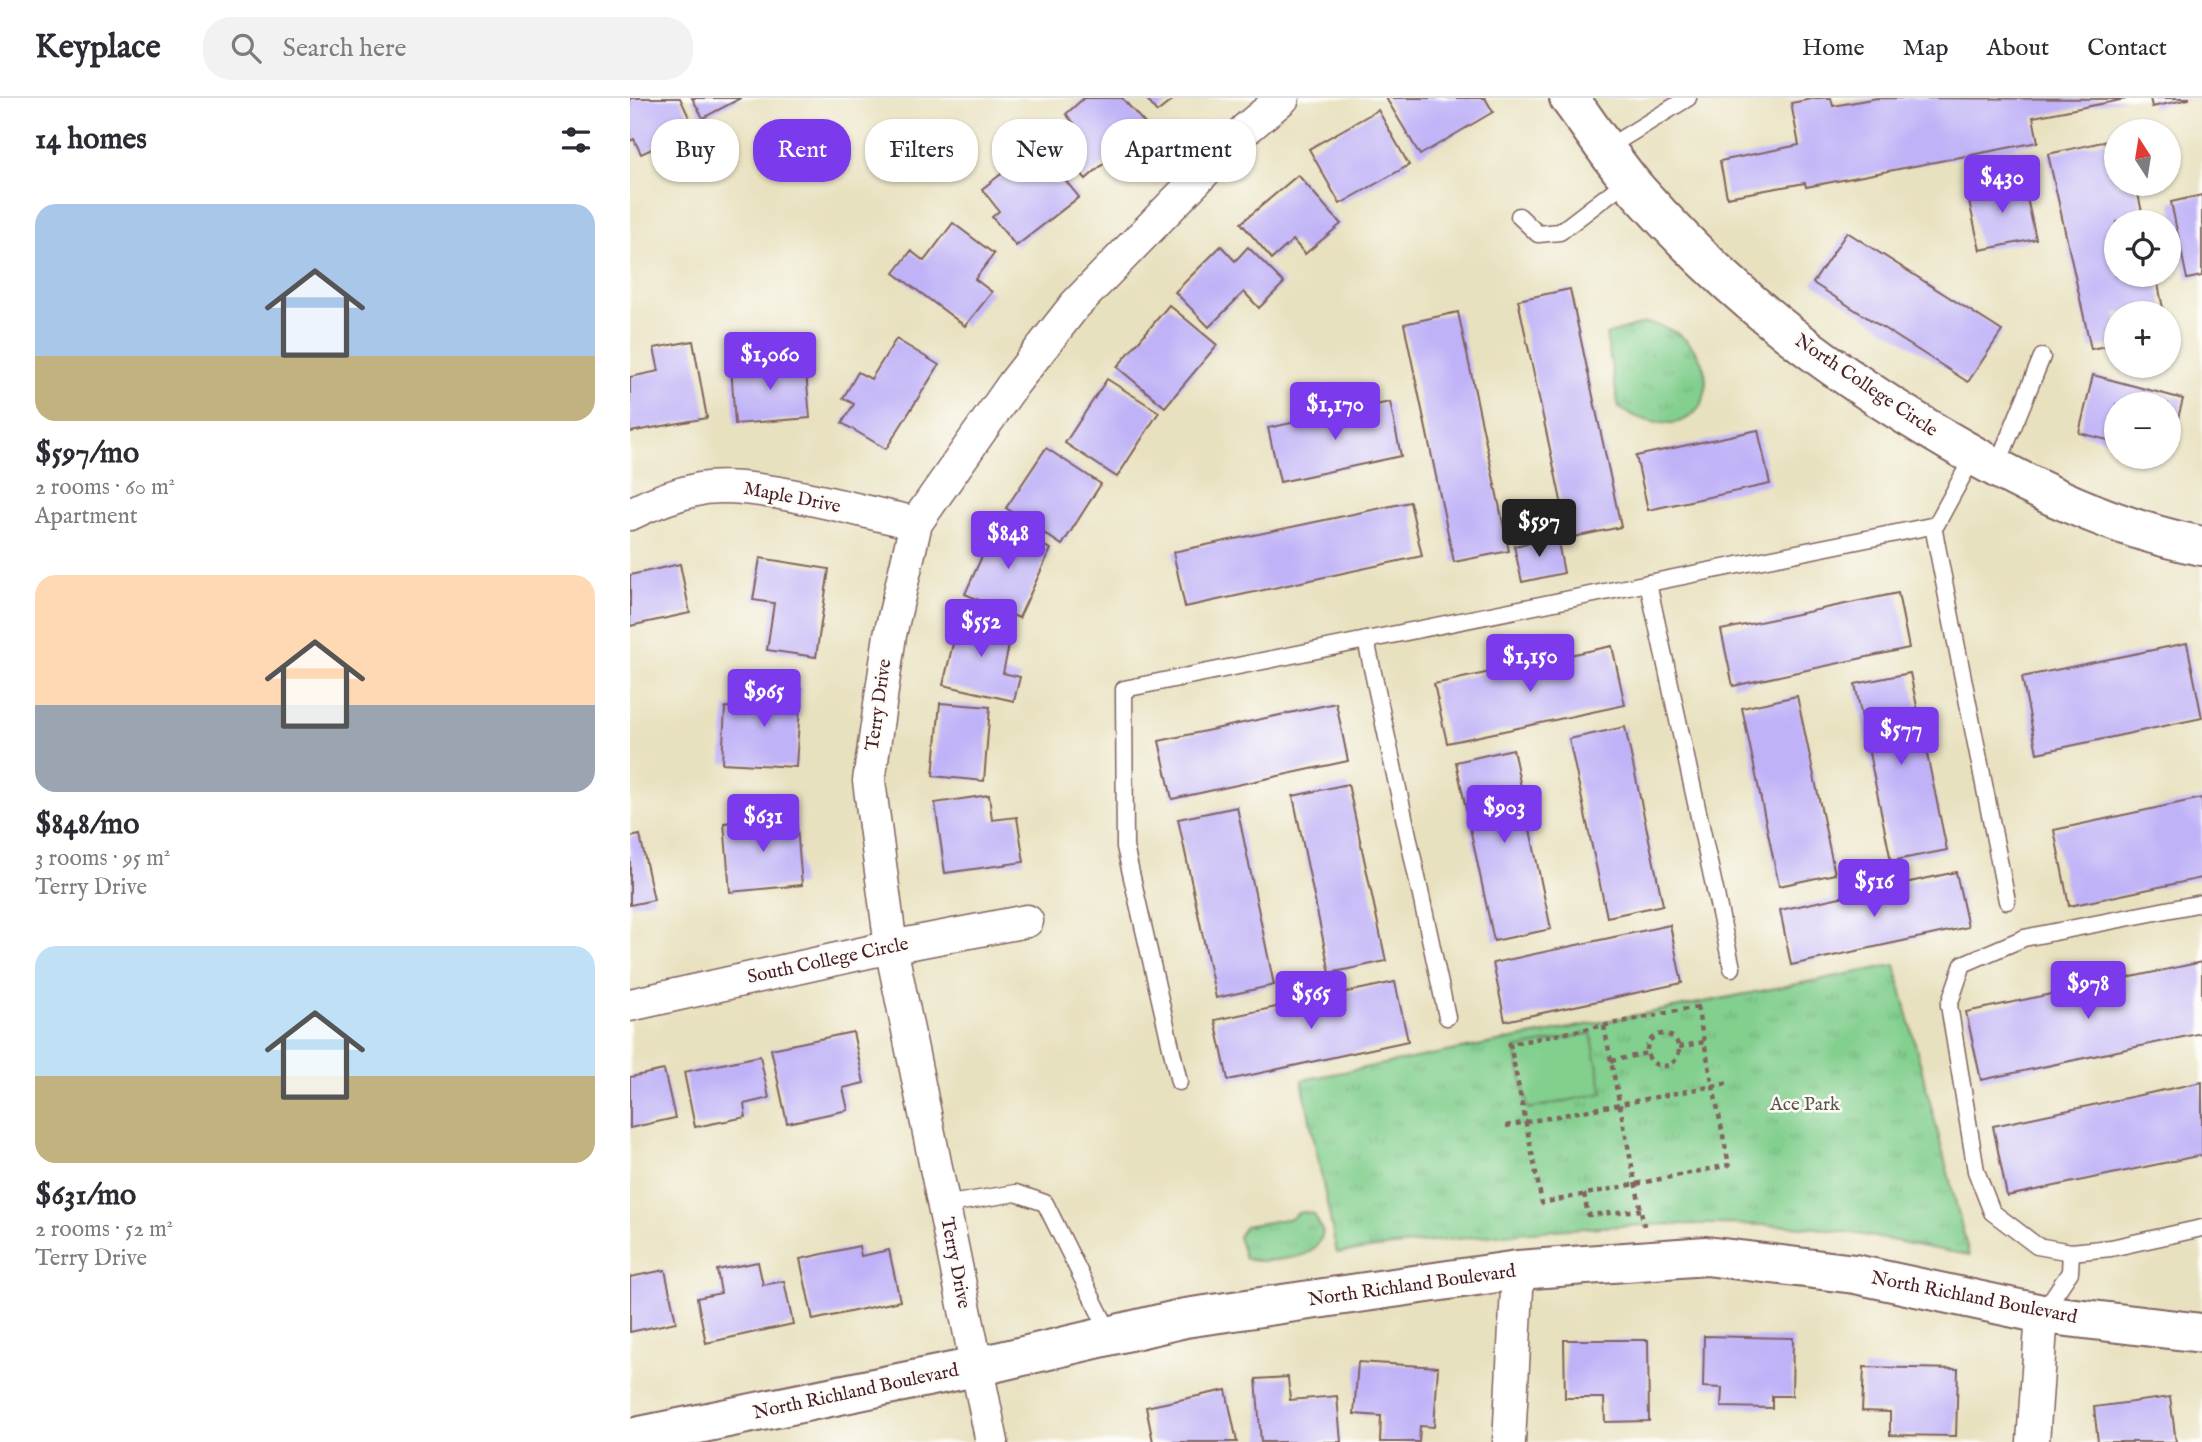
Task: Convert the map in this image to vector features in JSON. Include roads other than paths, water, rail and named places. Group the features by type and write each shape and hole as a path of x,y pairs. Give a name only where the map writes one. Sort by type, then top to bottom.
{"street":[{"name":"Terry Drive","path":"992,1442 891,947 869,781 890,635 916,523 1014,383 1075,305 1246,129 1283,98"},
{"name":"North College Circle","path":"1569,98 1629,179 1738,294 1814,355 1889,406 1985,462 2096,513 2202,546"},
{"name":"Maple Drive","path":"630,514 657,501 701,489 738,487 916,523"},
{"name":"South College Circle","path":"630,1005 891,947 1027,921"},
{"name":"North Richland Boulevard","path":"630,1438 976,1367 1185,1318 1518,1270 1706,1256 1855,1274 2042,1314 2202,1333"},
{"path":"1508,1442 1518,1270"},
{"path":"2032,1442 2042,1314"}],"lane":[{"path":"1605,149 1688,98"},
{"path":"1519,216 1538,234 1560,233 1629,179"},
{"path":"1179,1082 1125,847 1124,689 1933,526 1985,462 2042,357"},
{"path":"1933,526 2007,901"},
{"path":"1648,583 1732,968"},
{"path":"1366,640 1447,1017"},
{"path":"2202,903 2024,938 1962,964 1949,1005 1976,1171 1993,1212 2037,1246 2071,1252 2111,1248 2202,1228"},
{"path":"943,1205 1016,1193 1045,1203 1111,1336"},
{"path":"2042,1314 2070,1272 2071,1252"}],"park label":[{"name":"Ace Park","path":"1805,1105"}]}
